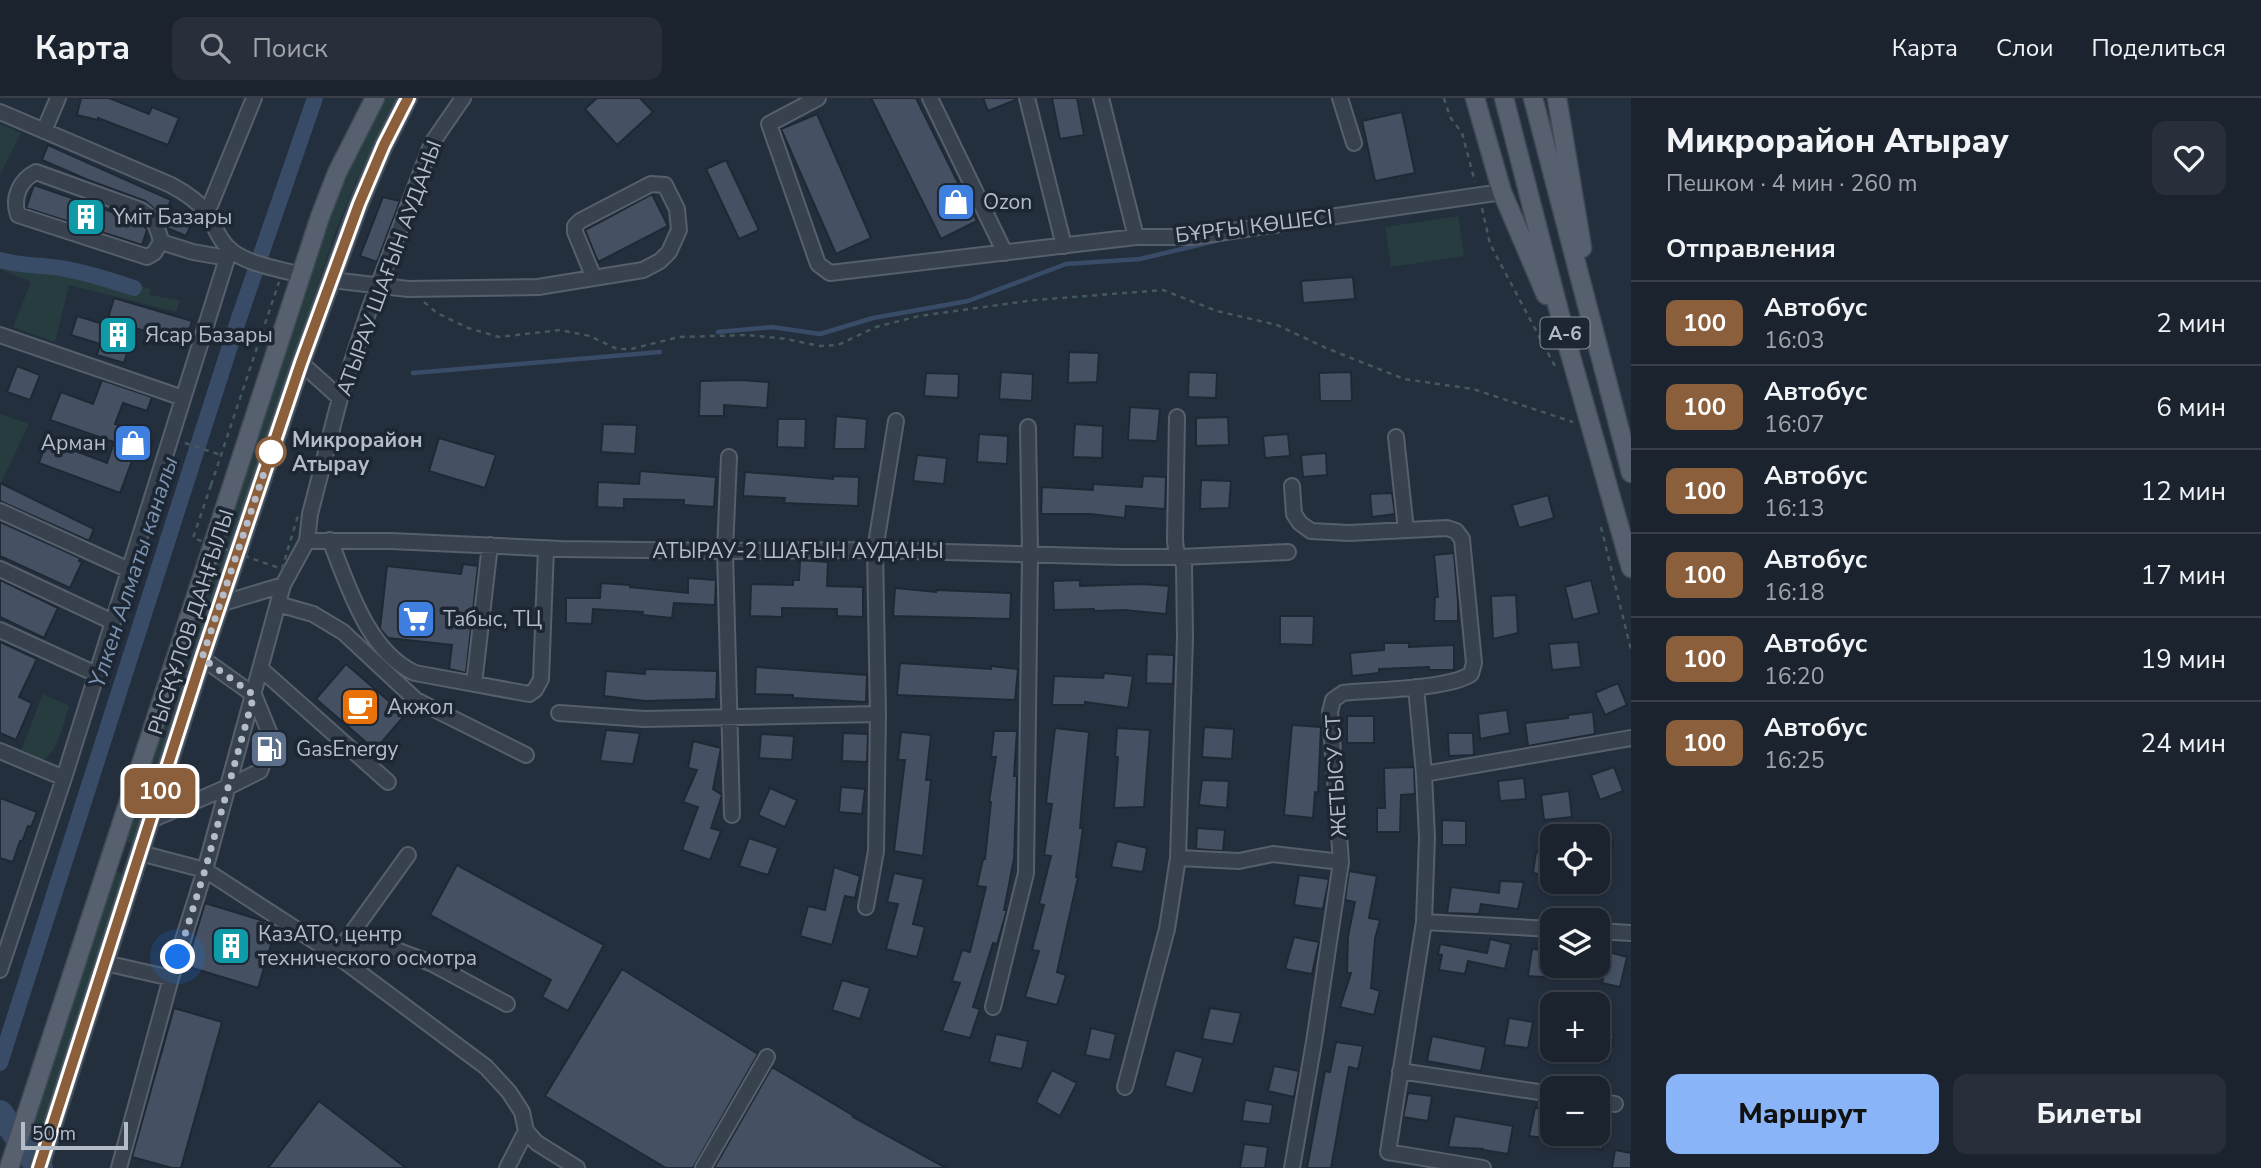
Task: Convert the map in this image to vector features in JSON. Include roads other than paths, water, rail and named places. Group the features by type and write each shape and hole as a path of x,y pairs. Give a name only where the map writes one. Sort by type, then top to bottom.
{"main road":[{"name":"РЫСҚҰЛОВ ДАҢҒЫЛЫ","path":"9,1168 301,275 337,173 375,98"},
{"name":"РЫСҚҰЛОВ ДАҢҒЫЛЫ","path":"39,1168 202,658 301,363 359,204 408,98"},
{"path":"1475,98 1502,192 1569,350"},
{"name":"A-6","path":"1504,98 1569,350 1631,568"},
{"name":"A-6","path":"1533,98 1631,473"},
{"path":"1557,98 1595,338"},
{"path":"114,846 140,853"}],"street":[{"path":"44,131 58,98"},
{"path":"207,213 254,98"},
{"name":"АТЫРАУ ШАҒЫН АУДАНЫ","path":"119,1168 283,585 307,541 310,514 340,398 432,143 463,98"},
{"name":"БҰРҒЫ КӨШЕСІ","path":"818,98 769,124 818,264 830,273 1136,237 1191,237 1502,192"},
{"path":"930,98 1005,253"},
{"path":"1027,98 1064,246"},
{"path":"1101,98 1136,237"},
{"path":"1340,98 1354,143"},
{"path":"0,112 172,185 194,199 207,213 228,254 64,778 0,970"},
{"path":"36,172 141,210 153,219 161,242 154,253 147,257 18,215 15,206 17,194 26,177 36,172"},
{"path":"332,280 408,289 538,287 594,278 643,270 660,261 669,252 679,230 677,208 665,185 651,184 575,226 594,278"},
{"path":"161,242 192,252 228,254 301,275"},
{"path":"0,335 183,398"},
{"path":"301,363 340,398"},
{"path":"1125,1087 1167,929 1178,858 1185,638 1184,565 1176,550 1175,540 1177,417"},
{"path":"866,907 876,851 878,714 874,550 896,421"},
{"path":"993,1007 1026,873 1030,553 1028,427"},
{"path":"1396,437 1406,530"},
{"path":"729,457 725,551 732,815"},
{"name":"ЖЕТЫСУ СТ","path":"1292,486 1294,514 1300,523 1311,531 1349,533 1447,528 1456,531 1462,539 1474,663 1471,674 1464,679 1416,687 1343,693 1333,700 1330,712 1341,862 1292,1168"},
{"path":"0,510 130,570"},
{"path":"330,540 355,604 386,653 401,667 415,673 529,694 535,690 541,679 545,548"},
{"name":"АТЫРАУ-2 ШАҒЫН АУДАНЫ","path":"307,541 545,548 874,550 1180,557 1288,552"},
{"path":"474,684 490,545"},
{"path":"0,569 113,622"},
{"path":"220,604 283,585"},
{"path":"278,604 313,614 343,632 416,700 526,755"},
{"path":"0,630 96,674"},
{"path":"151,820 261,771 272,739 254,695 202,658"},
{"path":"261,669 388,782"},
{"path":"1416,687 1427,838 1424,922 1388,1152 1483,1168"},
{"path":"559,713 644,719 878,714"},
{"path":"1424,774 1631,738"},
{"path":"0,751 64,778"},
{"path":"140,853 205,870 336,955 486,1067 509,1092 522,1112 526,1131 537,1143 577,1168"},
{"path":"1178,858 1239,861 1273,854 1341,862"},
{"path":"336,955 408,855"},
{"path":"1424,922 1540,928"},
{"path":"1610,932 1631,933"},
{"path":"346,941 376,951 399,951 433,964 507,1004"},
{"path":"105,962 171,978"},
{"path":"703,1168 767,1057"},
{"path":"1400,1071 1540,1092"},
{"path":"1610,1103 1615,1104"},
{"path":"507,1168 526,1131"}],"waterway":[{"name":"Үлкен Алматы каналы","path":"0,1063 238,321 315,98"},
{"path":"718,332 772,327 820,334 873,318 968,301 1066,264 1140,259 1228,238"},
{"path":"0,260 69,270 134,288"},
{"path":"413,373 660,352"},
{"path":"0,1113 40,1168"}],"place":[{"name":"Ozon","path":"956,202"},
{"name":"Үміт Базары","path":"86,217"},
{"name":"Ясар Базары","path":"118,335"},
{"name":"Арман","path":"133,443"},
{"name":"Микрорайон Атырау","path":"271,452"},
{"name":"Табыс, ТЦ","path":"416,619"},
{"name":"Акжол","path":"360,707"},
{"name":"GasEnergy","path":"269,749"},
{"name":"КазАТО, центр технического осмотра","path":"231,946"}]}
